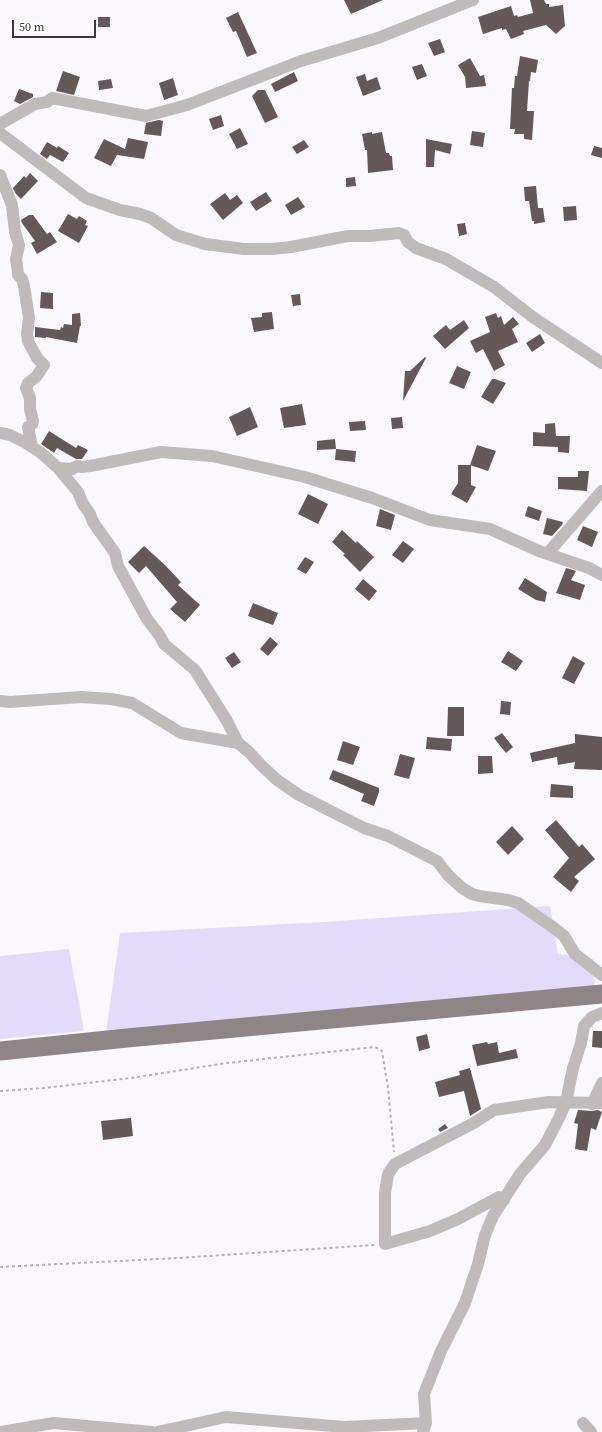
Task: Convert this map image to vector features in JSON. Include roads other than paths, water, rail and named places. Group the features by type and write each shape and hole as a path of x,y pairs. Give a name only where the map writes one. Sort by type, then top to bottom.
{"main road":[{"path":"0,1051 135,1037 602,994"}],"street":[{"path":"0,124 35,104 48,102 52,98 146,116 187,105 301,61 378,38 452,4 473,0"},
{"path":"0,133 86,198 120,210 151,218 176,235 205,244 272,249 291,247 348,236 370,236 398,233 404,234 408,242 416,248 446,259 494,287 534,318 602,363"},
{"path":"0,175 12,205 15,232 19,245 16,265 18,275 22,278 24,286 29,318 28,341 37,358 44,365 36,376 28,383 26,388 30,398 30,409 33,421 28,426 32,447"},
{"path":"0,433 10,435 40,452 58,468 78,492 93,522 115,553 118,566 147,620 160,636 164,644 195,670 227,721 238,743 277,780 299,795 364,828 388,836 437,861 448,875 462,888 472,894 518,903 564,936 575,954 602,975"},
{"path":"58,468 90,466 161,452 212,456 305,476 372,498 430,520 490,529 547,554 589,568 602,575"},
{"path":"547,554 602,492"},
{"path":"0,700 10,702 81,696 111,699 132,703 181,733 238,743"},
{"path":"157,1432 226,1417 344,1427 424,1428 424,1394 441,1351 465,1303 478,1264 485,1235 493,1216 520,1174 545,1145 560,1118 566,1102 572,1068 582,1043 584,1026 592,1017 602,1013"},
{"path":"504,1200 499,1197 458,1219 430,1231 385,1244 385,1192 388,1174 395,1164 472,1124 494,1110 549,1102 597,1103 602,1083"},
{"path":"0,1432 54,1423 152,1432"}]}
